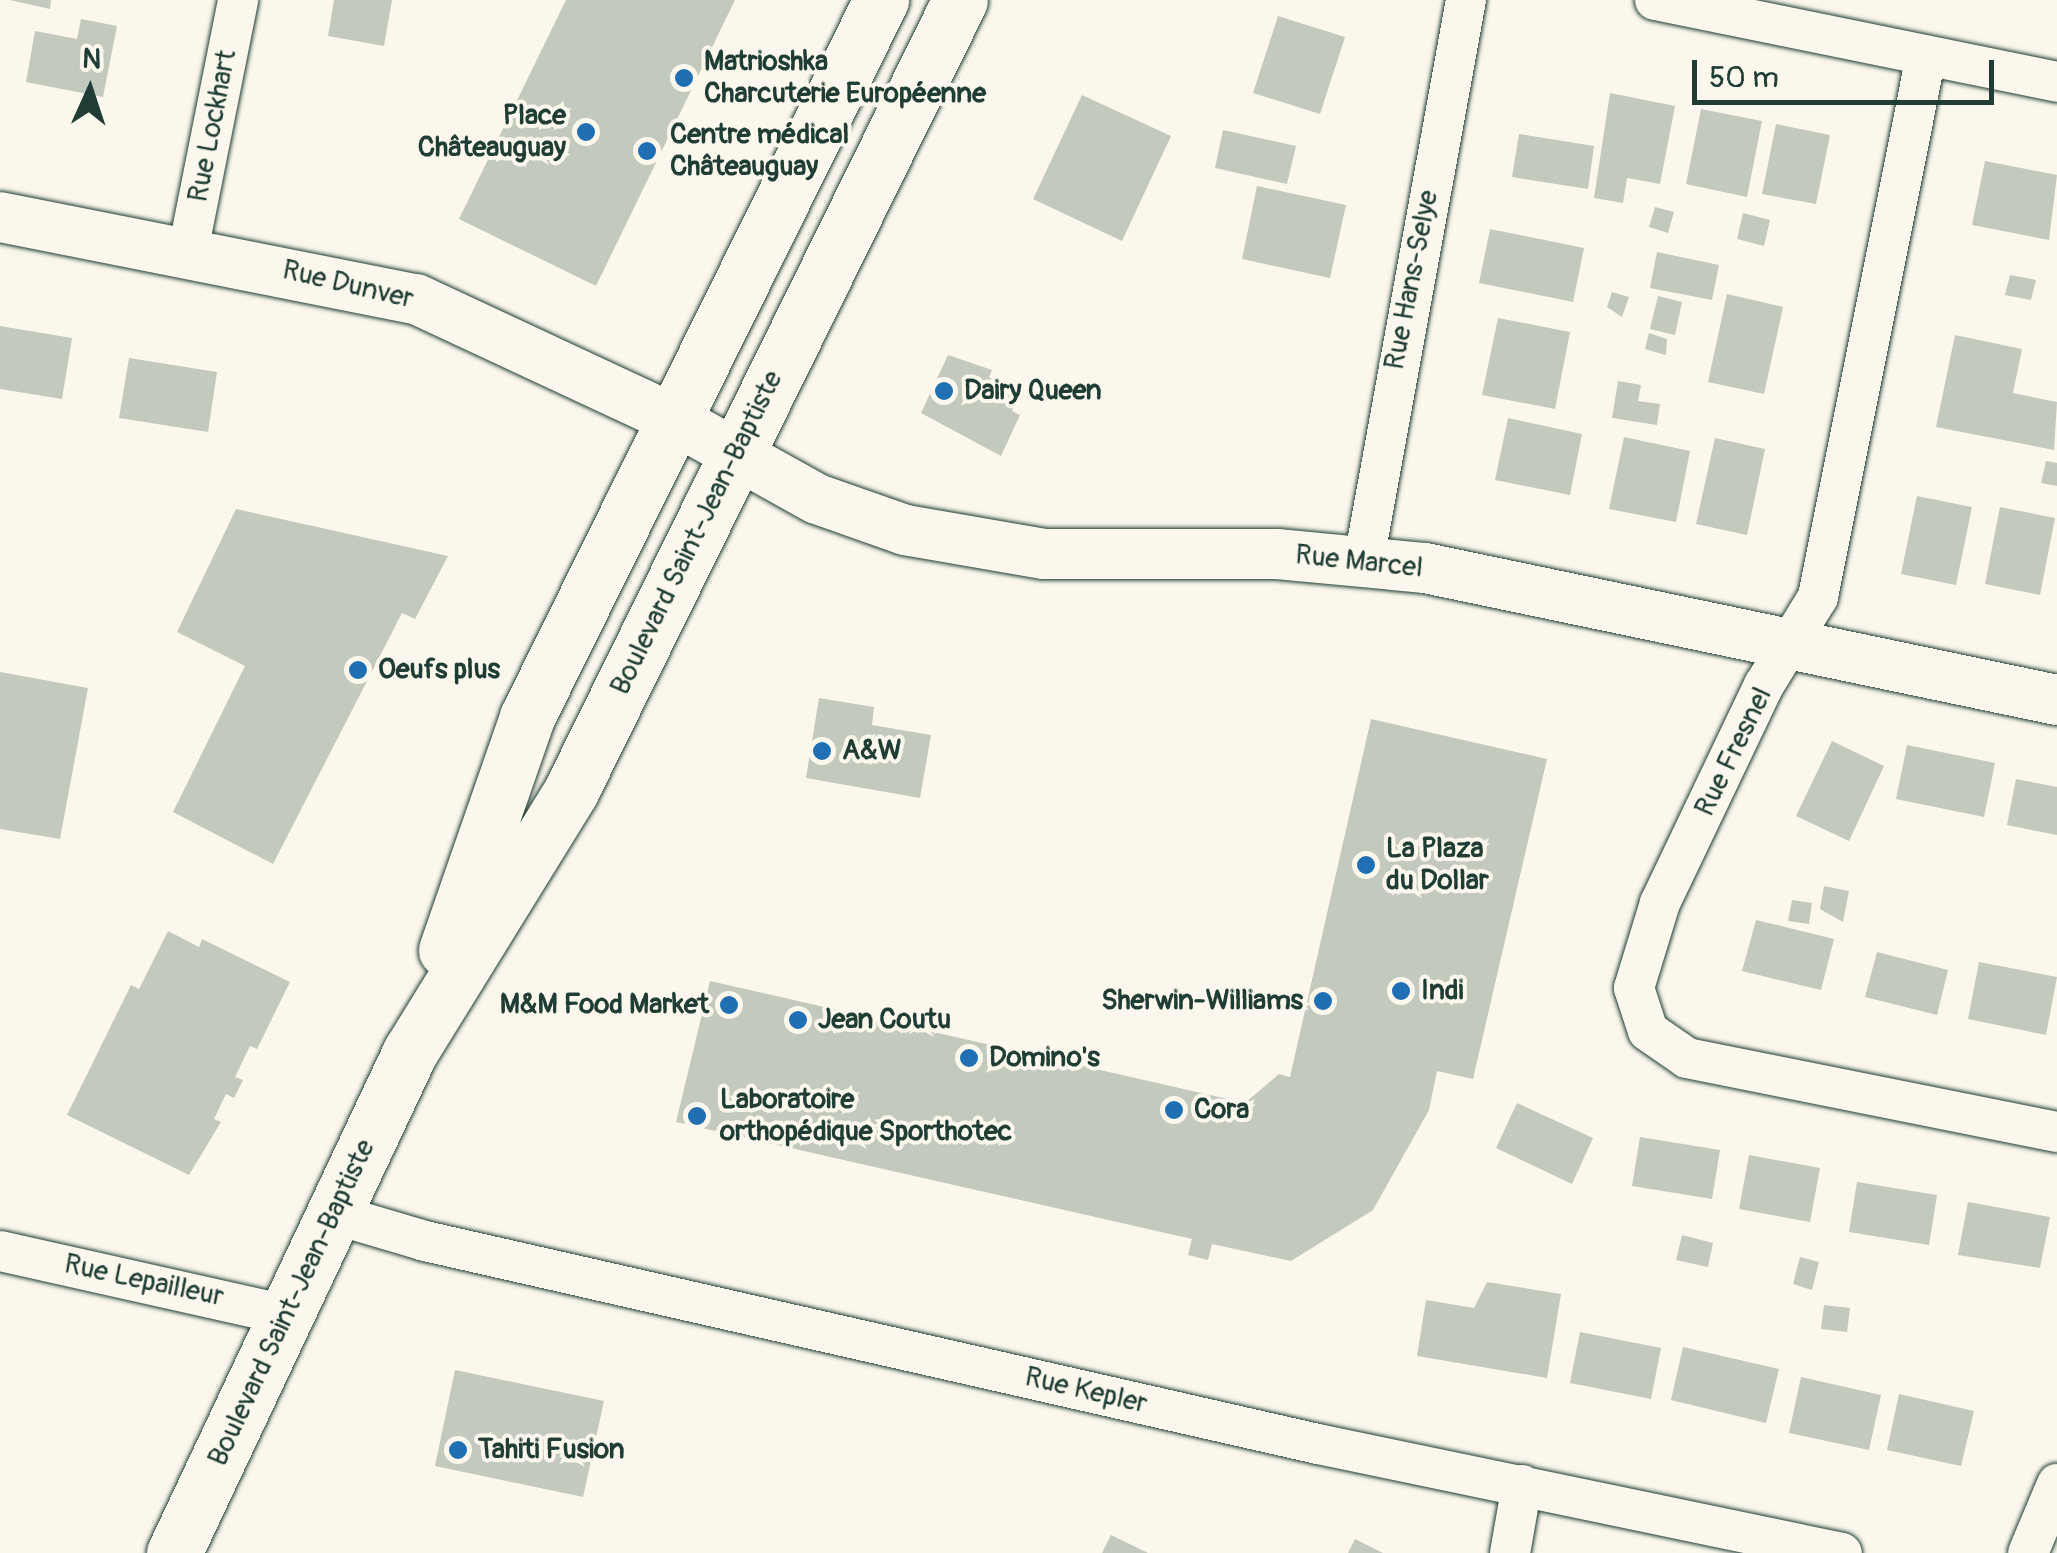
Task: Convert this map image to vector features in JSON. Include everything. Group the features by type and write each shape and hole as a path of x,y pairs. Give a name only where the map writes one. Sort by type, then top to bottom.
{"highway":[{"name":"Boulevard Saint-Jean-Baptiste","path":"174,1553 410,1052 527,717 881,0"},
{"name":"Boulevard Saint-Jean-Baptiste","path":"410,1052 571,792 960,0"}],"street":[{"name":"Rue Lockhart","path":"188,251 238,0"},
{"name":"Rue Hans-Selye","path":"1364,560 1466,0"},
{"path":"1654,0 2057,82"},
{"name":"Rue Fresnel","path":"1926,56 1818,597 1764,685 1646,936 1634,988 1648,1031 1666,1048 1714,1065 2057,1132"},
{"name":"Rue Dunver","path":"0,217 416,299 675,420"},
{"name":"Rue Marcel","path":"675,420 862,517 992,548 1364,560 2057,700"},
{"name":"Rue Kepler","path":"334,1214 546,1269 1842,1553"},
{"name":"Rue Lepailleur","path":"0,1251 287,1315"},
{"path":"2028,1553 2057,1484"},
{"path":"1510,1553 1522,1485"}],"building":[{"path":"10,0 51,0 50,9"},
{"path":"334,0 392,0 384,46 328,36"},
{"name":"Place Châteauguay","path":"566,0 735,0 596,286 459,219"},
{"path":"1278,16 1345,37 1320,114 1253,93"},
{"path":"81,19 117,26 103,97 26,82 35,31 77,39"},
{"path":"1610,93 1675,106 1660,184 1627,178 1623,203 1594,198"},
{"path":"1082,95 1171,136 1122,241 1033,199"},
{"path":"1701,109 1762,121 1747,197 1686,184"},
{"path":"1776,124 1830,135 1816,204 1762,194"},
{"path":"1223,130 1296,146 1287,184 1215,168"},
{"path":"1519,134 1594,146 1588,189 1512,177"},
{"path":"1985,161 2057,175 2049,240 1972,225"},
{"path":"1257,186 1346,205 1330,278 1242,259"},
{"path":"1655,207 1674,212 1668,233 1649,227"},
{"path":"1743,213 1770,220 1764,246 1737,239"},
{"path":"1490,229 1584,248 1573,302 1479,283"},
{"path":"1657,252 1719,265 1712,300 1650,288"},
{"path":"2010,275 2036,280 2031,300 2005,295"},
{"path":"1612,292 1629,297 1622,317 1607,307"},
{"path":"1727,294 1783,307 1764,394 1708,382"},
{"path":"1658,296 1682,302 1675,335 1650,329"},
{"path":"1498,318 1570,332 1555,409 1482,395"},
{"path":"0,326 72,338 62,399 0,389"},
{"path":"1649,333 1667,339 1666,355 1645,349"},
{"path":"1955,335 2022,349 2013,393 2057,402 2054,450 1936,427"},
{"path":"948,355 992,370 989,377 1021,391 1012,411 1020,415 1001,456 921,413"},
{"path":"129,358 217,372 208,432 119,418"},
{"path":"1618,381 1641,385 1638,401 1660,404 1657,425 1612,418"},
{"path":"1508,418 1582,434 1570,495 1495,480"},
{"path":"1624,437 1690,451 1676,522 1609,509"},
{"path":"1715,438 1765,449 1747,535 1696,524"},
{"path":"2046,461 2057,463 2057,486 2041,483"},
{"path":"1917,496 1972,507 1956,585 1901,574"},
{"path":"2000,507 2055,518 2040,595 1985,584"},
{"path":"236,509 448,556 415,619 402,613 273,864 173,812 245,666 177,632"},
{"path":"0,672 88,688 60,839 0,829"},
{"path":"819,698 874,707 872,725 931,735 920,798 806,778"},
{"name":"Indi","path":"1371,719 1547,759 1473,1079 1437,1071 1429,1110 1373,1210 1291,1261 1212,1244 1208,1260 1188,1255 1192,1239 676,1122 710,981 1245,1103 1279,1074 1290,1077"},
{"path":"1832,741 1884,766 1849,841 1796,816"},
{"path":"1907,745 1995,763 1984,817 1896,799"},
{"path":"2016,779 2057,787 2057,835 2007,825"},
{"path":"1824,886 1849,891 1843,922 1820,909"},
{"path":"1792,900 1812,903 1809,924 1788,921"},
{"path":"1756,920 1834,939 1821,990 1742,971"},
{"path":"168,931 199,947 202,939 290,982 257,1049 250,1046 235,1077 243,1080 234,1098 226,1094 214,1119 221,1122 189,1175 67,1115 131,985 139,989"},
{"path":"1877,952 1948,970 1937,1015 1865,997"},
{"path":"1979,962 2057,977 2046,1035 1968,1019"},
{"path":"1517,1103 1593,1138 1572,1184 1496,1148"},
{"path":"1640,1137 1720,1150 1712,1199 1632,1186"},
{"path":"1749,1155 1820,1168 1810,1222 1739,1209"},
{"path":"1857,1182 1937,1195 1929,1245 1849,1232"},
{"path":"1968,1202 2050,1217 2040,1268 1958,1255"},
{"path":"1682,1235 1713,1243 1708,1267 1676,1260"},
{"path":"1800,1257 1819,1262 1812,1290 1793,1284"},
{"path":"1487,1282 1561,1294 1547,1378 1417,1356 1426,1300 1474,1308"},
{"path":"1824,1305 1850,1308 1847,1332 1821,1329"},
{"path":"1580,1332 1661,1348 1651,1399 1570,1383"},
{"path":"1683,1347 1779,1369 1766,1423 1671,1400"},
{"path":"455,1370 604,1401 583,1497 435,1466"},
{"path":"1801,1377 1881,1395 1869,1450 1789,1433"},
{"path":"1899,1394 1974,1411 1961,1466 1887,1450"},
{"path":"1111,1535 1148,1553 1102,1553"},
{"path":"1355,1539 1383,1553 1348,1553"}],"place":[{"name":"Matrioshka Charcuterie Européenne","path":"684,78"},
{"name":"Place Châteauguay","path":"586,132"},
{"name":"Centre médical Châteauguay","path":"647,151"},
{"name":"Dairy Queen","path":"944,391"},
{"name":"Oeufs plus","path":"358,670"},
{"name":"A&W","path":"822,751"},
{"name":"La Plaza du Dollar","path":"1366,865"},
{"name":"Indi","path":"1401,991"},
{"name":"Sherwin-Williams","path":"1323,1001"},
{"name":"M&M Food Market","path":"729,1005"},
{"name":"Jean Coutu","path":"798,1020"},
{"name":"Domino's","path":"969,1058"},
{"name":"Cora","path":"1174,1110"},
{"name":"Laboratoire orthopédique Sporthotec","path":"697,1116"},
{"name":"Tahiti Fusion","path":"458,1450"}]}
